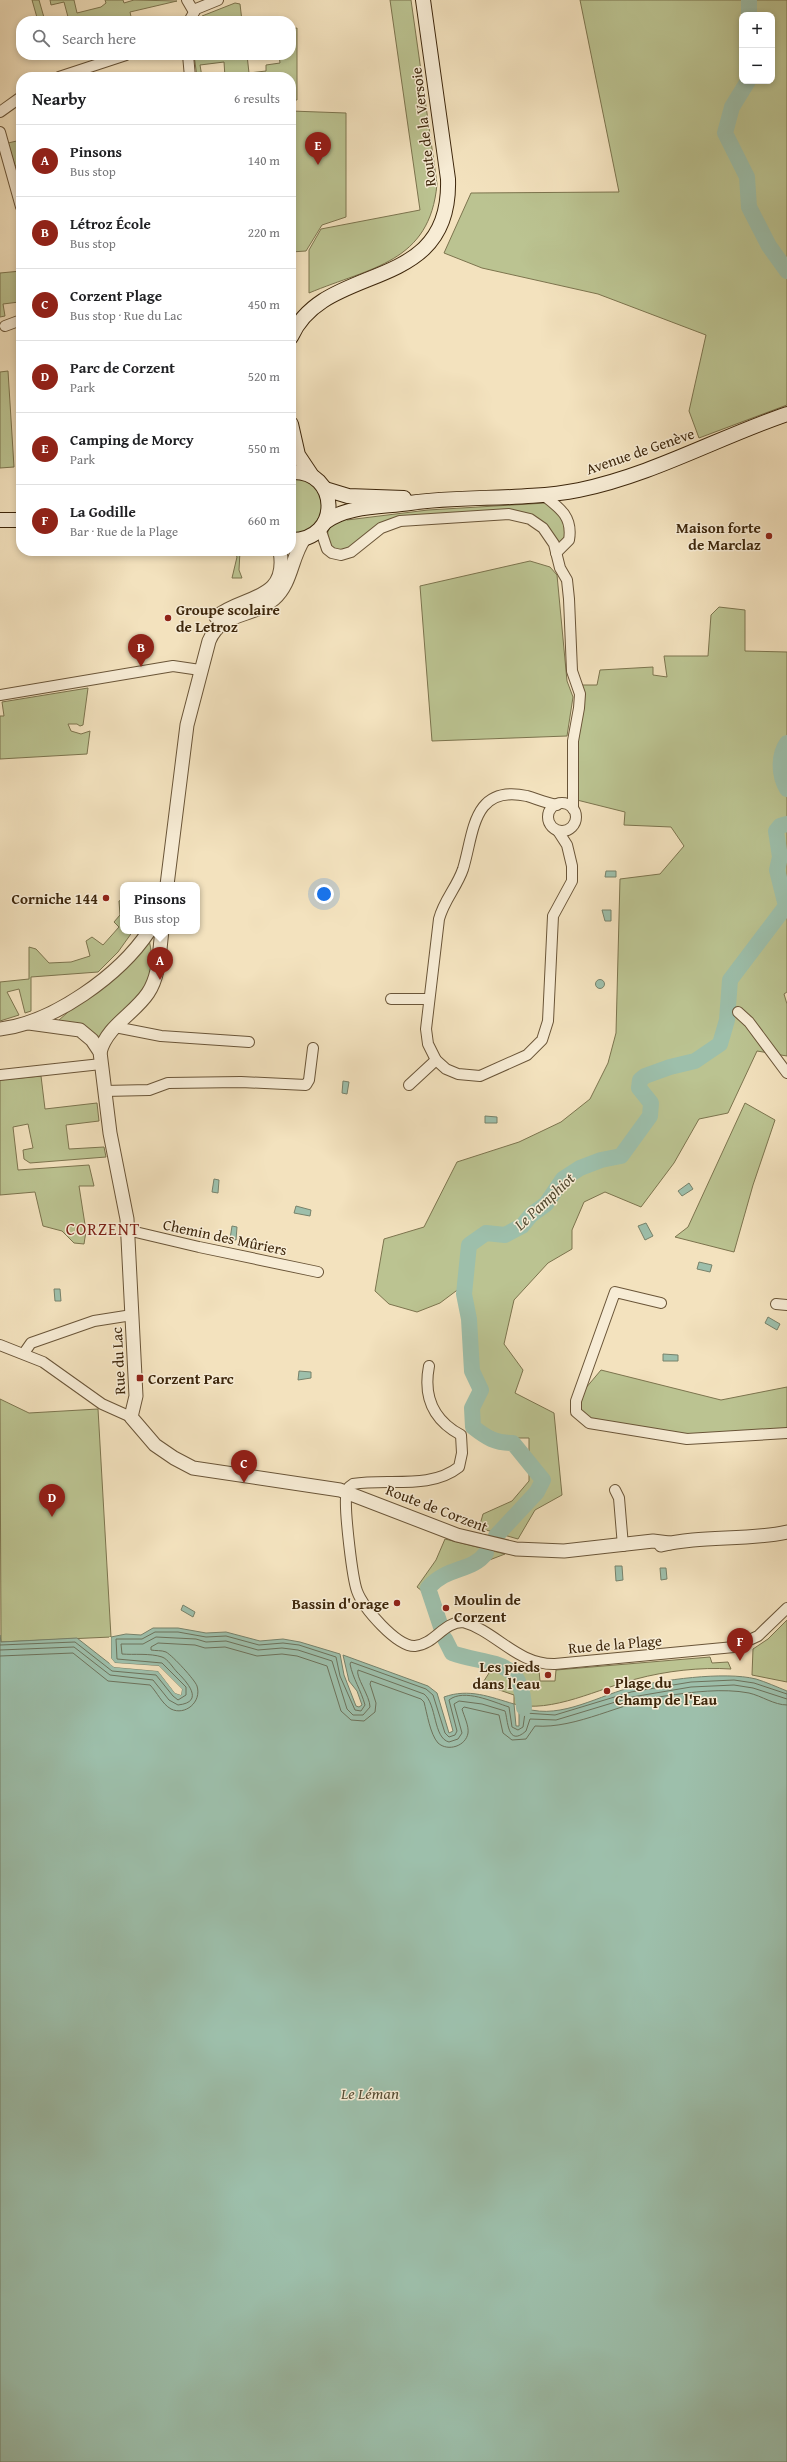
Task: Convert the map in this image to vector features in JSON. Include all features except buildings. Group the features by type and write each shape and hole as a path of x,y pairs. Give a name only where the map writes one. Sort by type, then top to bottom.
{"main road":[{"name":"Route de la Versoie","path":"296,329 302,319 320,303 340,292 396,269 412,259 431,240 440,224 448,198 448,179 424,0"},
{"name":"Avenue de Genève","path":"297,539 346,512 427,501 542,495 579,490 623,479 787,414"},
{"path":"296,446 298,455 312,476 324,489 329,505 323,525"},
{"path":"296,472 301,472 312,476"},
{"name":"Avenue de Genève","path":"324,489 348,496 390,497 427,501"},
{"path":"0,514 16,513"},
{"path":"0,520 16,520"}],"street":[{"path":"187,0 194,12"},
{"path":"191,16 194,12 218,0"},
{"path":"74,72 111,60"},
{"path":"188,60 190,72"},
{"path":"0,112 16,101"},
{"path":"0,132 16,189"},
{"path":"5,326 16,322"},
{"path":"542,495 563,510 568,518 569,540 556,553"},
{"path":"323,525 327,549 341,555 351,552 381,528 394,522 515,515 530,519 543,528 552,540 567,580 572,670 580,694 580,708 573,741 572,792 573,809 576,819 567,845"},
{"path":"248,607 273,585 280,566 280,556"},
{"path":"166,882 187,725 196,669 204,633 232,607 266,605 280,594 286,584 293,556"},
{"path":"0,696 173,666 196,669"},
{"path":"548,816 552,808 559,804 572,792"},
{"path":"537,800 548,816 551,825 558,831 567,845 572,866 572,881 553,916 548,1021 542,1040 527,1055 480,1076 458,1074 436,1060 426,1036 439,919 443,905 459,883 472,827 479,810 496,798 509,795 528,796 537,800 559,804 573,809"},
{"path":"558,831 572,828"},
{"path":"113,970 139,934"},
{"path":"0,1029 30,1023 72,1002 155,934"},
{"path":"100,1058 103,1044 115,1027 149,992 158,964 158,934"},
{"path":"391,999 429,999"},
{"path":"738,1012 749,1022 787,1073"},
{"path":"30,1023 80,1030 92,1040 100,1058"},
{"path":"115,1027 161,1036 249,1042"},
{"path":"104,1091 149,1090 168,1083 241,1082 306,1085 309,1080 313,1048"},
{"path":"0,1075 100,1058"},
{"name":"Rue du Lac","path":"100,1058 127,1230 136,1401 131,1417"},
{"path":"409,1084 436,1060"},
{"name":"Chemin des Mûriers","path":"127,1230 199,1248 318,1272"},
{"path":"661,1303 615,1292 576,1401 576,1412 583,1420 590,1423 687,1439 787,1433"},
{"path":"776,1304 787,1305"},
{"path":"24,1353 30,1343 94,1321 132,1315"},
{"path":"0,1345 24,1353 60,1373 105,1405 131,1417 155,1445 174,1458 193,1468 316,1484 348,1492 349,1487 353,1484 424,1479 453,1472 459,1467 462,1453 461,1435 447,1427 431,1406 426,1382 429,1366"},
{"path":"615,1490 619,1498 623,1545"},
{"name":"Route de Corzent","path":"348,1492 473,1540 516,1549 584,1552 623,1545 639,1547 688,1541 772,1536 786,1532"},
{"name":"Rue de la Plage","path":"348,1492 346,1503 356,1586 364,1602 386,1629 406,1644 416,1646 426,1643 443,1629 458,1622 465,1622 524,1657 541,1663 554,1664 734,1647 758,1636 787,1608"}],"shaded area":[{"path":"32,0 39,0 44,16 37,16"},
{"path":"50,0 74,0 77,13 101,7 106,3 105,0 123,0 124,3 134,0 177,1 130,12 131,16 68,16 64,2 51,5"},
{"path":"390,0 411,0 437,184 432,210 423,231 410,246 394,258 375,268 309,293 309,250 321,229 420,210"},
{"path":"580,0 787,0 787,405 699,438 689,411 706,335 598,294 482,268 444,253 471,193 619,192"},
{"path":"235,3 240,4 241,16 202,16"},
{"path":"296,28 297,100 296,72 258,72 266,71 266,65 280,63 280,60 296,60"},
{"path":"195,60 248,60 249,72 225,72 224,62 200,65 201,72 196,72"},
{"path":"296,111 346,113 346,217 322,225 306,251 296,252"},
{"path":"16,141 15,166 8,143"},
{"path":"16,271 16,302 3,304 5,316 0,317 0,273"},
{"path":"8,371 14,467 0,468 0,372"},
{"path":"296,478 307,481 315,486 319,492 322,507 318,522 307,531 297,533"},
{"path":"546,503 563,514 566,534 561,546 532,517 395,518 345,553 329,547 329,529 333,523 342,516 347,520 428,510"},
{"path":"240,556 239,570 242,578 232,578 237,557"},
{"path":"530,561 550,567 557,575 567,681 573,697 567,736 432,741 420,586"},
{"path":"719,607 745,610 745,651 787,652 787,992 784,994 787,1004 787,1056 757,1051 728,1113 699,1119 674,1163 641,1207 605,1192 584,1202 572,1230 572,1249 548,1263 514,1300 504,1344 523,1370 515,1393 554,1413 562,1495 535,1510 518,1539 479,1528 483,1514 512,1501 529,1481 529,1438 498,1438 478,1425 460,1288 440,1303 417,1312 389,1304 375,1291 384,1239 424,1227 457,1162 519,1142 561,1122 590,1099 608,1063 616,1033 620,879 660,874 684,846 671,827 624,825 625,812 577,800 578,736 584,693 582,685 597,685 600,670 653,667 653,675 667,677 664,656 708,656 711,615"},
{"path":"88,688 83,725 68,724 71,731 81,734 90,731 87,754 0,759 0,716 4,716 2,702"},
{"path":"120,915 120,934 131,934 118,952 98,972 31,977 31,1011 25,1013 19,989 7,992 19,1015 0,1021 0,982 29,979 29,947 36,949 49,963 71,962 90,956 86,941 92,937 103,945 119,927 114,922"},
{"path":"149,939 153,967 149,984 137,1002 99,1041 58,1021"},
{"path":"41,1076 45,1109 97,1103 99,1121 66,1125 69,1149 104,1147 106,1157 30,1163 24,1159 23,1150 33,1148 28,1124 13,1127 18,1170 89,1165 94,1186 79,1186 86,1231 84,1244 74,1243 62,1231 43,1226 35,1192 0,1195 0,1080"},
{"path":"745,1103 775,1120 753,1185 734,1252 675,1237 688,1227"},
{"path":"601,1370 721,1400 787,1387 787,1430 718,1435 687,1434 592,1419 583,1415 579,1409 585,1389"},
{"path":"0,1399 29,1413 98,1409 111,1637 1,1642"},
{"path":"445,1539 505,1554 453,1574 435,1586 445,1625 437,1632 427,1595 417,1587 436,1560"},
{"path":"787,1620 787,1682 752,1675 753,1649 768,1639"},
{"path":"710,1657 712,1663 728,1662 731,1669 695,1669 659,1674 622,1683 575,1699 544,1706 514,1704 514,1695 482,1684 498,1659 528,1669 539,1670 540,1681 555,1681 556,1670"}],"water":[{"path":"606,871 616,871 616,877 605,877"},
{"path":"602,910 611,910 611,921 605,921"},
{"path":"598,980 602,980 604,984 602,988 598,988 596,986 596,982"},
{"path":"343,1081 349,1082 347,1094 342,1093"},
{"path":"485,1116 497,1117 497,1123 485,1123"},
{"path":"214,1179 219,1180 218,1193 212,1192"},
{"path":"689,1183 693,1189 682,1196 678,1191"},
{"path":"296,1206 311,1210 310,1216 294,1213"},
{"path":"646,1223 653,1236 645,1240 638,1226"},
{"path":"232,1226 237,1227 236,1240 230,1239"},
{"path":"699,1262 712,1265 710,1272 697,1269"},
{"path":"54,1289 60,1289 61,1301 55,1301"},
{"path":"768,1317 780,1324 777,1330 765,1323"},
{"path":"663,1354 678,1355 678,1361 663,1361"},
{"path":"299,1371 311,1372 311,1378 298,1380"},
{"path":"615,1566 622,1566 623,1580 616,1581"},
{"path":"660,1568 666,1568 667,1579 661,1580"},
{"path":"183,1605 195,1612 193,1617 181,1610"},
{"name":"Le Léman","path":"153,1628 178,1628 206,1633 226,1632 260,1641 283,1639 300,1642 340,1654 344,1675 356,1706 359,1707 362,1705 357,1691 349,1681 343,1655 428,1686 437,1693 449,1733 453,1731 444,1697 453,1694 479,1694 514,1704 516,1726 519,1726 519,1706 533,1710 560,1710 574,1707 629,1688 658,1682 710,1676 743,1677 760,1680 787,1691 787,2462 0,2462 0,1635 1,1642 77,1638 114,1667 158,1671 175,1693 181,1695 182,1689 159,1666 115,1663 111,1658 111,1637 126,1634 141,1635"}],"pier":[{"path":"109,1637 111,1637 111,1658 115,1663 159,1666 182,1689 181,1695 175,1693 158,1671 114,1667 110,1664 106,1657 114,1664 109,1659","holes":["114,1665 158,1668 181,1692 177,1692 158,1669"]}],"waterway":[{"name":"Le Pamphiot","path":"749,0 749,12"},
{"name":"Le Pamphiot","path":"746,84 732,107 725,133 747,177 749,207 769,246 787,271"},
{"name":"Le Pamphiot","path":"787,743 781,760 782,778 787,789"},
{"name":"Le Pamphiot","path":"496,1536 537,1492 543,1480 513,1443 501,1442 492,1439 473,1427 472,1408 481,1390 472,1371 469,1319 464,1294 469,1245 486,1233 505,1235 522,1226 531,1215 546,1204 563,1179 580,1168 601,1160 621,1156 650,1116 651,1103 639,1088 640,1080 645,1076 670,1067 695,1061 720,1044 727,1020 730,980 786,906 777,870 780,857 776,831 780,826 787,824"},
{"name":"Le Pamphiot","path":"441,1627 428,1588 443,1576 467,1567 480,1559 486,1553"},
{"name":"Le Pamphiot","path":"445,1639 452,1653 490,1662 510,1671 517,1679 522,1691 524,1708"}],"place":[{"name":"Camping de Morcy","path":"318,165"},
{"name":"Maison forte de Marclaz","path":"769,536"},
{"name":"Groupe scolaire de Letroz","path":"168,618"},
{"name":"Létroz École","path":"141,667"},
{"name":"Corniche 144","path":"106,898"},
{"name":"Pinsons","path":"160,980"},
{"name":"Corzent Parc","path":"140,1378"},
{"name":"Corzent Plage","path":"244,1483"},
{"name":"Parc de Corzent","path":"52,1517"},
{"name":"Bassin d'orage","path":"397,1603"},
{"name":"Moulin de Corzent","path":"446,1608"},
{"name":"La Godille","path":"740,1661"},
{"name":"Les pieds dans l'eau","path":"548,1675"},
{"name":"Plage du Champ de l'Eau","path":"607,1691"}],"district":[{"name":"CORZENT","path":"103,1228"}]}
